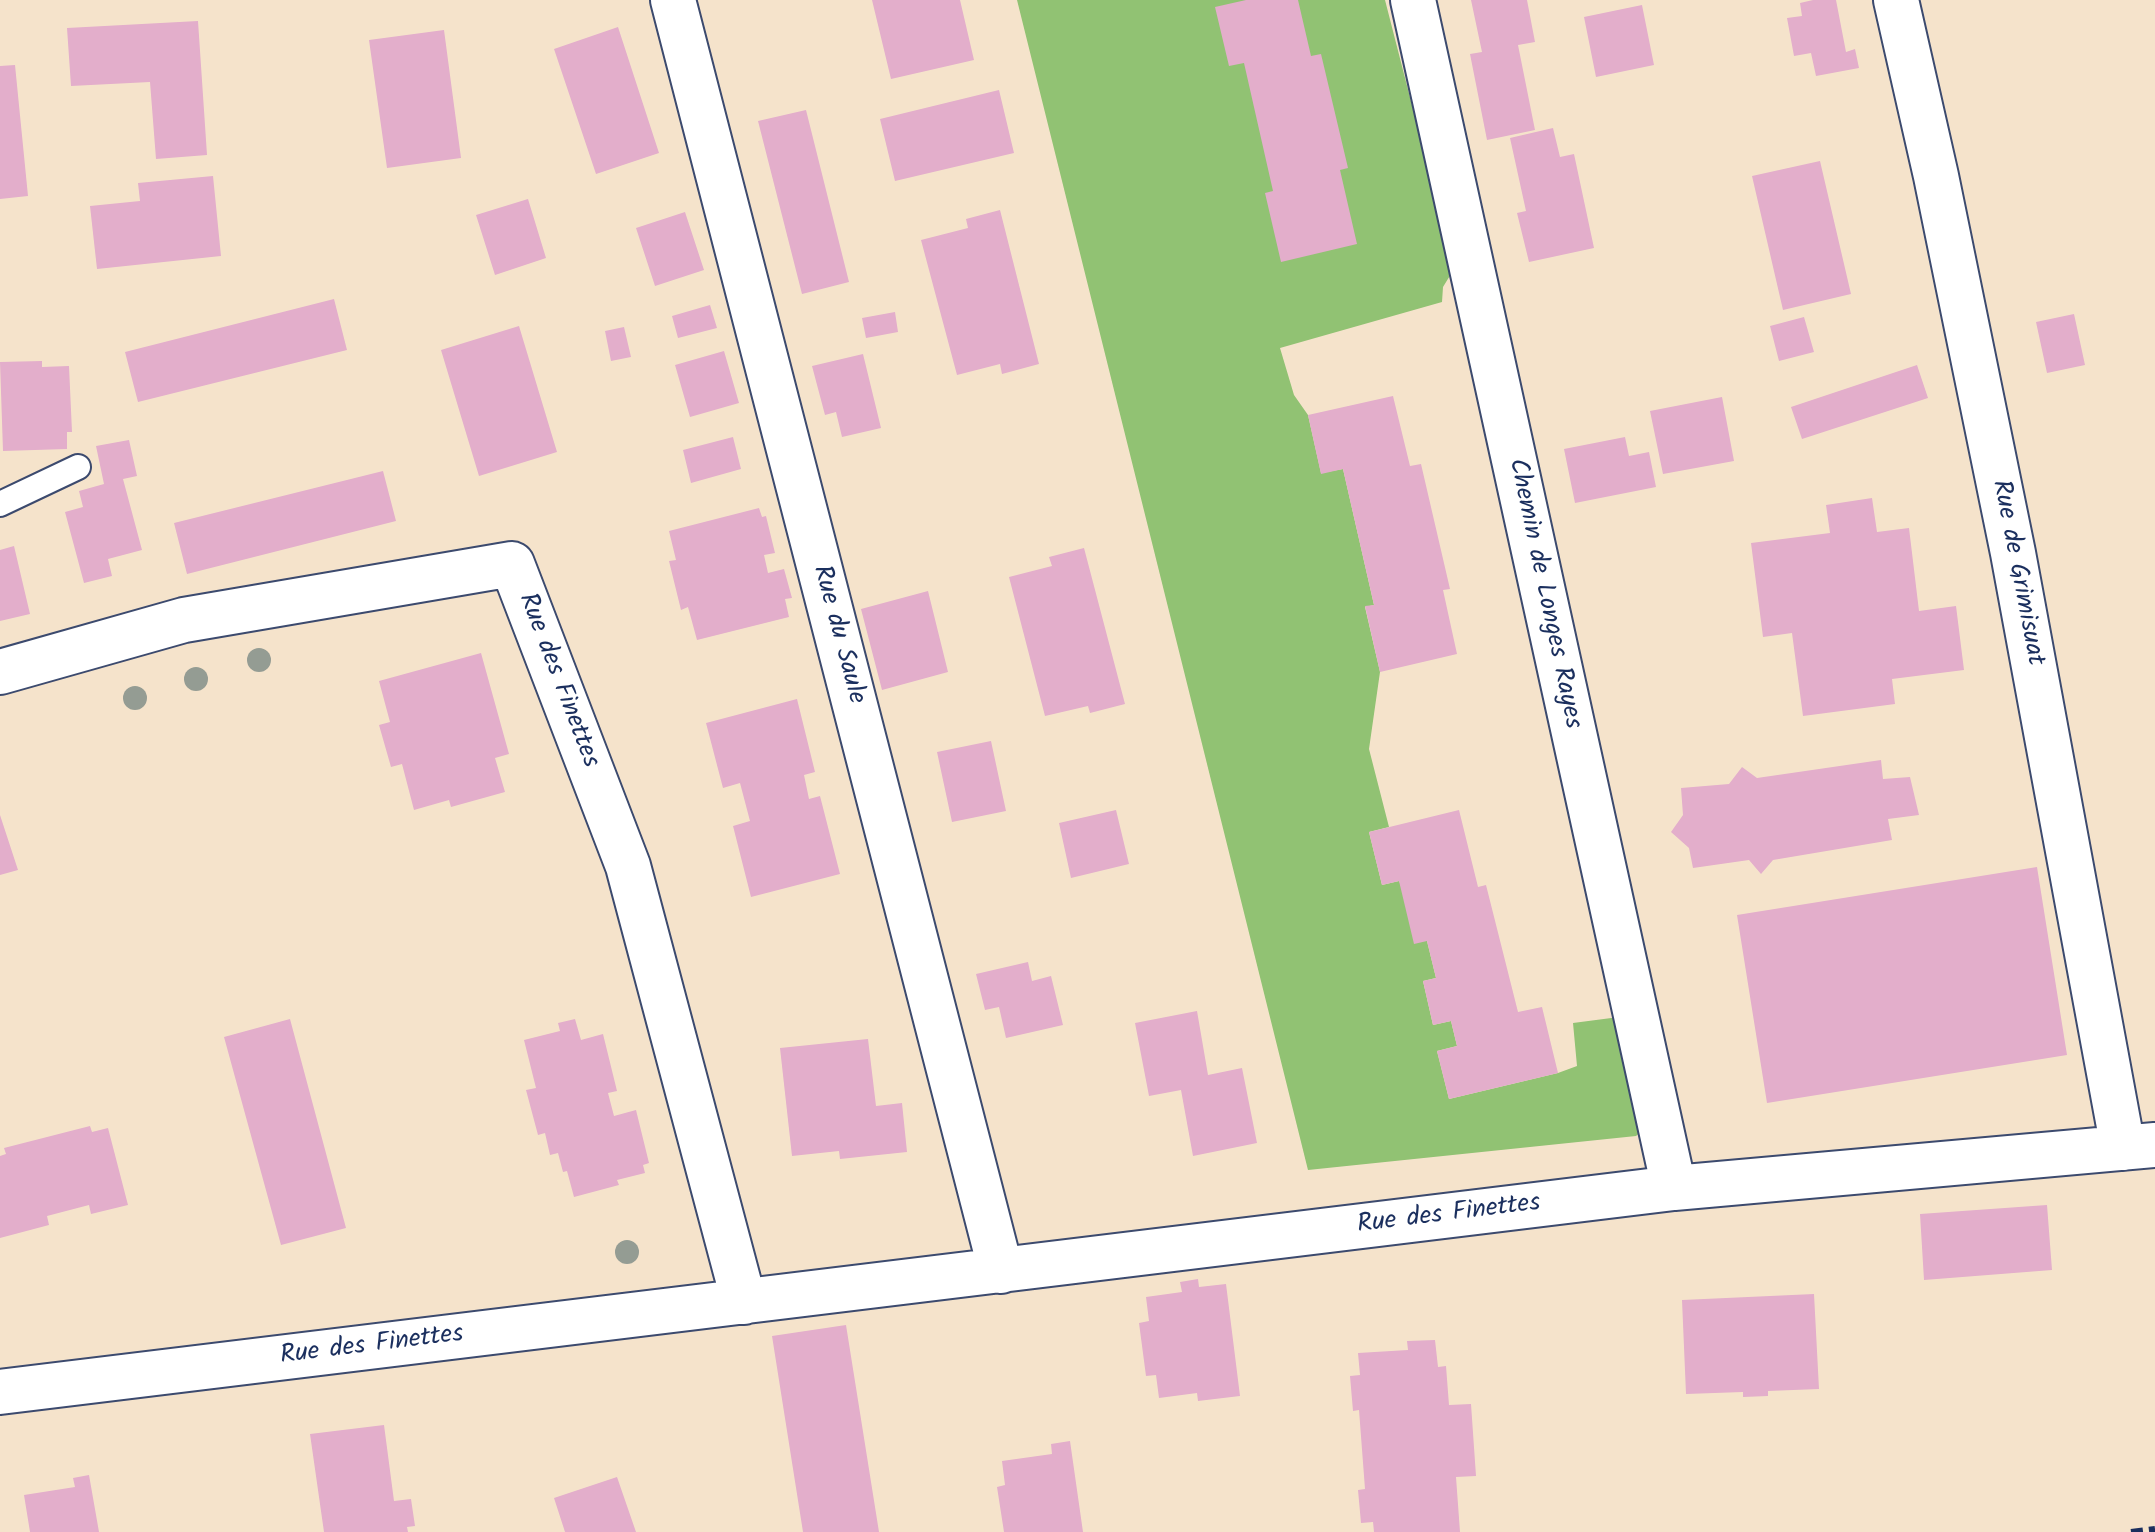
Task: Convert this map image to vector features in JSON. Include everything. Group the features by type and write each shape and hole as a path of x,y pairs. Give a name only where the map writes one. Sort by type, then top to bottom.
{"street":[{"name":"Rue du Saule","path":"673,0 1001,1271"},
{"name":"Chemin de Longes Rayes","path":"1413,0 1674,1188"},
{"name":"Rue de Grimisuat","path":"1896,0 1936,176 2139,1146"},
{"name":"Rue des Finettes","path":"0,672 184,620 512,564 628,866 744,1302"},
{"name":"Rue des Finettes","path":"0,1392 1674,1188 2139,1146"}],"lane":[{"path":"0,504 78,467"}],"green space":[{"path":"1017,0 1385,0 1454,269 1443,287 1442,302 1280,348 1294,395 1308,415 1321,473 1343,469 1374,605 1365,607 1380,672 1369,749 1389,827 1369,832 1382,885 1399,881 1427,941 1436,978 1423,981 1433,1025 1451,1021 1457,1046 1437,1051 1449,1099 1577,1066 1573,1023 1619,1017 1641,1132 1636,1136 1308,1170"}],"building":[{"path":"872,0 960,0 974,60 891,79"},
{"path":"1246,0 1298,0 1311,56 1321,54 1348,168 1340,170 1357,244 1281,262 1265,193 1273,191 1244,63 1229,66 1215,7"},
{"path":"1471,0 1527,0 1535,42 1518,45 1535,130 1487,140 1470,54 1482,52"},
{"path":"1836,0 1846,52 1855,49 1859,68 1816,76 1811,53 1794,56 1787,18 1802,16 1800,3"},
{"path":"1642,5 1654,65 1596,77 1584,17"},
{"path":"198,21 207,155 156,159 150,82 71,86 67,28"},
{"path":"618,27 659,153 596,174 554,49"},
{"path":"444,30 461,158 387,168 369,40"},
{"path":"15,65 28,196 0,199 0,66"},
{"path":"999,90 1014,153 895,181 880,119"},
{"path":"806,110 849,282 802,294 758,121"},
{"path":"1553,128 1560,157 1574,154 1594,248 1529,262 1517,213 1526,211 1510,138"},
{"path":"1820,161 1851,294 1783,310 1752,176"},
{"path":"213,176 221,256 97,269 90,206 140,201 138,183"},
{"path":"528,199 546,258 495,275 476,215"},
{"path":"1000,210 1039,364 1002,374 1000,364 957,375 921,240 968,228 966,219"},
{"path":"685,212 704,270 655,286 636,228"},
{"path":"334,299 347,350 138,402 125,352"},
{"path":"710,305 717,328 678,338 672,316"},
{"path":"895,312 898,332 866,338 862,318"},
{"path":"2074,314 2085,365 2047,373 2036,322"},
{"path":"1804,317 1814,352 1779,361 1770,326"},
{"path":"519,326 557,452 479,476 441,350"},
{"path":"624,327 631,357 611,361 605,331"},
{"path":"724,351 739,403 690,417 675,365"},
{"path":"863,354 881,428 842,437 836,412 825,415 812,366"},
{"path":"42,361 42,367 69,366 72,432 67,432 67,449 3,451 0,362"},
{"path":"1917,365 1928,398 1802,439 1791,407"},
{"path":"1393,396 1410,466 1421,464 1450,589 1443,590 1457,654 1380,672 1365,606 1374,605 1343,469 1321,474 1308,415"},
{"path":"1722,397 1734,461 1663,474 1650,411"},
{"path":"733,437 741,469 691,483 683,450"},
{"path":"1625,437 1629,456 1649,452 1656,487 1575,503 1564,449"},
{"path":"129,440 137,476 123,479 142,550 108,559 112,576 84,583 65,512 83,507 79,491 104,484 96,446"},
{"path":"383,471 396,521 187,574 174,523"},
{"path":"1872,498 1877,532 1909,528 1919,611 1956,606 1964,670 1892,679 1895,704 1803,716 1792,633 1763,637 1751,543 1830,533 1826,505"},
{"path":"759,508 762,517 766,516 775,553 764,555 768,573 784,569 792,598 785,599 789,617 697,640 688,607 681,610 669,561 676,560 669,531"},
{"path":"14,546 30,614 0,621 0,550"},
{"path":"1084,548 1125,704 1090,713 1088,706 1045,716 1009,577 1052,566 1049,557"},
{"path":"928,591 948,672 882,690 861,609"},
{"path":"481,653 509,754 495,758 505,792 451,807 449,800 414,810 402,764 391,767 379,725 390,722 379,681"},
{"path":"797,699 815,772 804,775 809,799 820,796 840,874 751,897 733,826 750,821 740,783 723,788 706,723"},
{"path":"991,741 1006,811 952,822 937,752"},
{"path":"1881,760 1883,779 1910,777 1919,815 1888,819 1892,840 1773,860 1761,874 1749,860 1693,868 1689,848 1671,832 1683,815 1681,788 1729,784 1742,767 1757,778"},
{"path":"1116,810 1129,864 1071,878 1059,823"},
{"path":"1459,810 1478,887 1486,885 1518,1012 1542,1007 1558,1073 1449,1099 1437,1051 1457,1046 1451,1021 1433,1025 1423,981 1436,978 1427,941 1414,944 1399,881 1382,885 1369,832"},
{"path":"0,815 18,870 0,875"},
{"path":"2037,867 2067,1055 1767,1103 1737,915"},
{"path":"1028,962 1032,981 1051,976 1063,1025 1006,1038 999,1007 985,1010 976,974"},
{"path":"1197,1011 1208,1075 1242,1068 1257,1143 1193,1156 1181,1090 1149,1096 1135,1023"},
{"path":"290,1019 346,1228 281,1245 224,1037"},
{"path":"575,1019 581,1040 603,1034 617,1091 608,1093 614,1116 636,1110 649,1163 643,1165 645,1173 617,1180 619,1185 574,1197 558,1153 550,1155 545,1133 538,1135 526,1090 536,1088 524,1040 560,1031 558,1023"},
{"path":"868,1039 876,1106 902,1103 907,1152 840,1159 839,1151 792,1156 780,1048"},
{"path":"90,1126 92,1132 108,1128 128,1205 91,1214 89,1205 47,1216 49,1225 0,1238 0,1156 6,1154 4,1148"},
{"path":"2047,1205 2052,1270 1924,1280 1920,1214"},
{"path":"1198,1279 1199,1287 1226,1284 1240,1396 1198,1401 1197,1393 1159,1398 1156,1375 1146,1376 1139,1323 1149,1321 1146,1297 1182,1292 1180,1282"},
{"path":"1814,1294 1819,1389 1768,1391 1768,1396 1743,1397 1743,1392 1686,1394 1682,1300"},
{"path":"846,1325 879,1532 803,1532 772,1336"},
{"path":"1435,1340 1438,1367 1446,1366 1449,1405 1471,1404 1476,1476 1456,1477 1460,1532 1374,1532 1373,1522 1361,1523 1358,1490 1365,1489 1359,1410 1353,1411 1350,1376 1360,1375 1358,1353 1408,1350 1407,1341"},
{"path":"384,1425 394,1501 411,1499 415,1526 407,1527 408,1532 324,1532 310,1434"},
{"path":"1070,1441 1083,1532 1004,1532 997,1487 1005,1485 1002,1461 1052,1454 1051,1444"},
{"path":"89,1475 99,1532 30,1532 24,1495 75,1487 73,1478"},
{"path":"617,1477 636,1532 565,1532 554,1498"}],"railway":[{"path":"2131,1532 2155,1529"}]}
